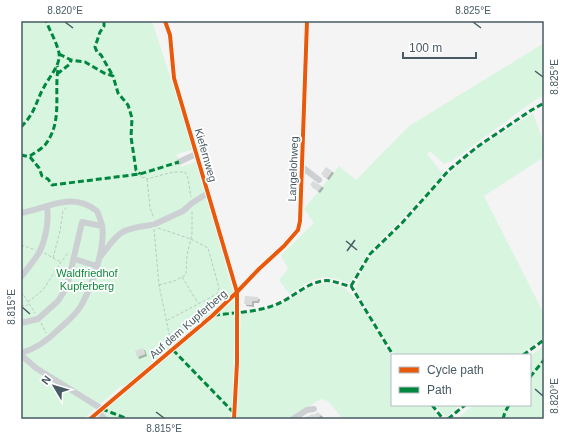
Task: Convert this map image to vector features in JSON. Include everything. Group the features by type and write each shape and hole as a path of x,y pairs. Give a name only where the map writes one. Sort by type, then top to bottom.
{"street":[{"name":"Kiefernweg","path":"165,21 170,35 174,78 237,292"},
{"name":"Langelohweg","path":"237,292 284,246 298,230 300,221 307,21"},
{"path":"179,162 196,154"},
{"path":"302,167 319,180"},
{"path":"21,354 31,351 49,338 81,306 101,256 115,238 124,230 153,224 183,211 192,203 208,193"},
{"path":"21,213 47,207 60,202 83,202 97,211 102,226 101,256"},
{"path":"21,277 40,251 48,215 47,207"},
{"path":"21,323 36,316 58,301 67,287 82,222 102,226"},
{"path":"74,259 96,266"},
{"name":"Auf dem Kupferberg","path":"90,419 172,350 237,292"},
{"name":"Auf dem Kupferberg","path":"234,419 237,363 237,292"},
{"path":"21,354 36,368 100,410 104,419"},
{"path":"293,419 307,410 314,409"}],"path":[{"path":"146,179 172,172 185,172 188,178 192,203 191,238 187,255 186,275 174,281 159,285"},
{"path":"140,174 141,178 146,176 153,224"},
{"path":"53,258 60,231 63,210 67,207 72,207"},
{"path":"166,321 217,294 219,288 208,248 191,238 154,227 159,285 166,321 172,350"},
{"path":"28,302 43,290 71,249 76,248"},
{"path":"182,277 198,304"},
{"path":"21,291 49,338"},
{"path":"21,306 29,304"}],"green space":[{"name":"Waldfriedhof Kupferberg","path":"21,21 152,21 208,193 235,299 232,419 107,419 100,412 128,390 122,385 83,419 21,419","holes":["192,150 195,162 181,167 177,154"]},
{"path":"544,43 544,95 452,161 444,164 430,151 427,154 443,174 403,218 367,254 350,283 331,278 318,278 289,294 279,280 288,269 281,255 314,223 304,209 339,166 356,180 409,126"},
{"path":"533,113 544,144 544,157 484,196 544,314 544,337 520,354 394,354 355,288 362,270 374,252 406,221 436,186 483,145"},
{"path":"327,282 345,288 357,300 391,356 391,406 430,406 440,419 343,419 328,401 321,399 289,419 236,419 241,314 278,306 309,288"},
{"path":"544,346 544,419 457,419 472,406 531,406 531,355"},
{"path":"436,406 459,406 446,417"}],"building":[{"path":"326,167 332,171 327,178 321,174"},
{"path":"313,181 322,186 318,191 310,185"},
{"path":"245,296 258,297 257,301 252,301 252,305 244,304"},
{"path":"143,348 145,354 137,357 135,351"},
{"path":"318,412 321,415 317,419 301,419 313,414 314,415"}],"marked path":[{"path":"21,127 32,112 58,62 58,49 46,21"},
{"path":"104,21 104,26 100,32 95,47 113,76"},
{"path":"59,54 71,60 85,62 104,73 113,76 118,93 128,105 132,118 131,137 136,170 140,174"},
{"path":"57,74 70,64 71,60"},
{"path":"30,156 45,145 51,136 54,127 57,108 57,66"},
{"path":"351,286 370,254 402,223 449,170 477,147 544,103"},
{"path":"21,155 30,157 39,168 42,176 48,179 52,185 140,174 179,162"},
{"path":"214,315 245,312 268,307 281,302 310,285 322,281 333,281 351,286 392,354"},
{"path":"524,354 544,340"},
{"path":"173,350 234,413"},
{"path":"531,376 544,360"},
{"path":"433,406 443,419"},
{"path":"448,419 464,406"},
{"path":"503,419 508,406"},
{"path":"102,409 128,419"}],"cycle path":[{"path":"165,21 170,35 174,78 237,292 237,363 234,419"},
{"path":"90,419 212,316 284,246 298,230 300,221 307,21"}]}
